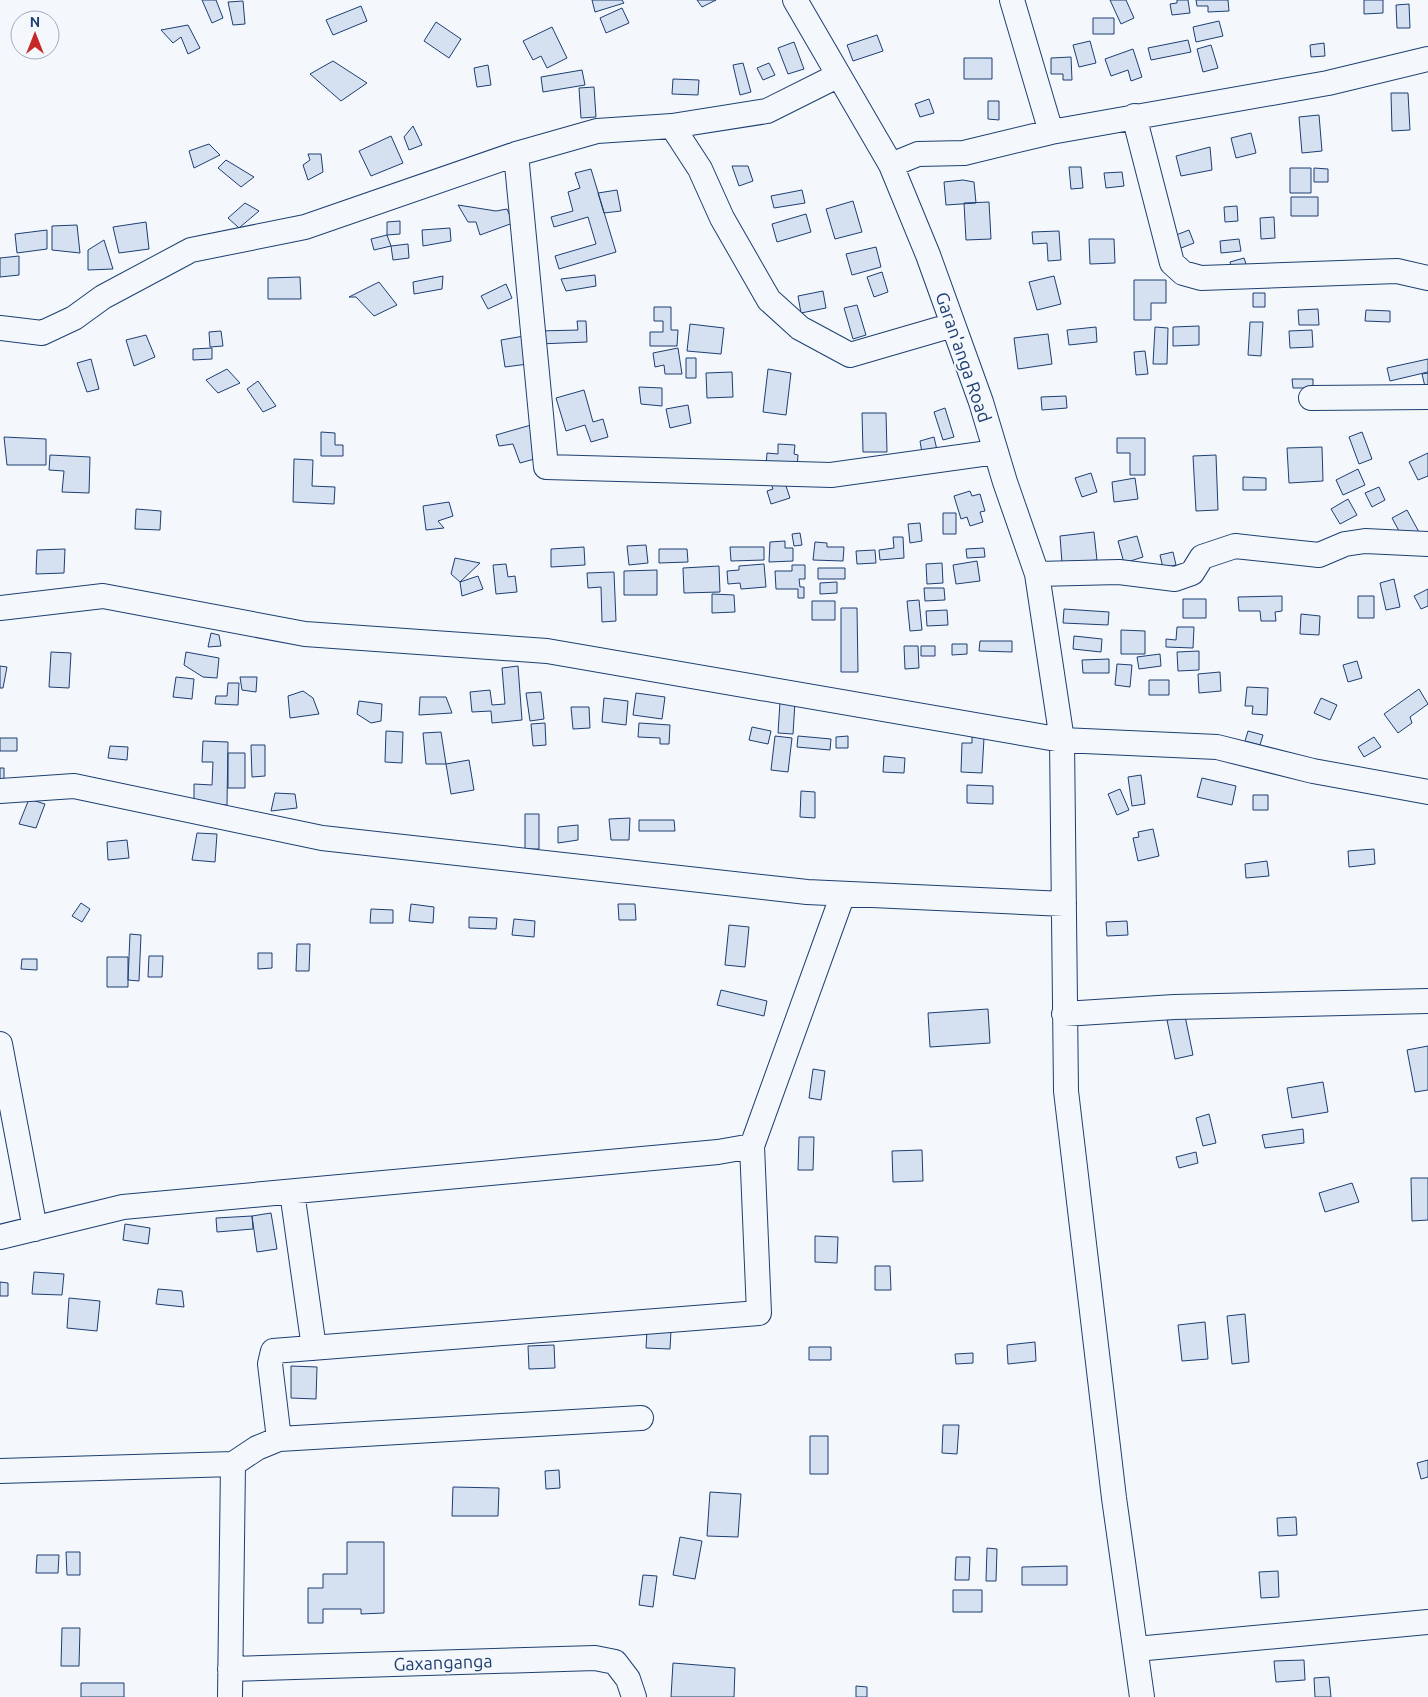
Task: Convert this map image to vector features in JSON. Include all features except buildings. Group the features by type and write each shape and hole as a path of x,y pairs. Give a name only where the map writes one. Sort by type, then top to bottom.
{"street":[{"name":"Garan'anga Road","path":"795,0 837,76 891,165 928,255 982,402 996,452 1037,574 1062,740 1064,1014 1066,1091 1072,1164 1114,1498 1142,1697"},
{"path":"1012,0 1052,132"},
{"path":"891,165 918,154 964,153 1052,132 1134,116 1328,83 1428,59"},
{"path":"0,328 42,333 74,318 103,297 191,250 306,227 516,154 597,131 672,126 767,111 837,76"},
{"path":"1134,116 1172,263 1183,273 1201,278 1397,271 1428,278"},
{"path":"672,126 700,169 722,218 769,300 800,328 850,355 953,325"},
{"path":"516,154 546,467 832,475 996,452"},
{"path":"1311,398 1428,397"},
{"path":"1037,574 1119,572 1175,579 1192,573 1202,557 1235,546 1319,555 1344,544 1366,541 1428,544"},
{"path":"0,608 103,596 306,634 547,651 1062,740 1217,748 1313,771 1428,792"},
{"path":"0,791 74,786 322,838 843,894 1064,904"},
{"path":"279,1439 270,1364 273,1351 759,1313 752,1146 843,894"},
{"path":"1064,1014 1174,1007 1428,1002"},
{"path":"0,1044 35,1229"},
{"path":"0,1237 123,1207 708,1153 752,1146"},
{"path":"292,1192 314,1348"},
{"path":"0,1471 233,1464 257,1448 279,1439 641,1418"},
{"path":"230,1697 233,1464"},
{"path":"1136,1649 1428,1622"},
{"name":"Gaxanganga","path":"230,1669 595,1658 615,1662 628,1679 634,1697"}]}
